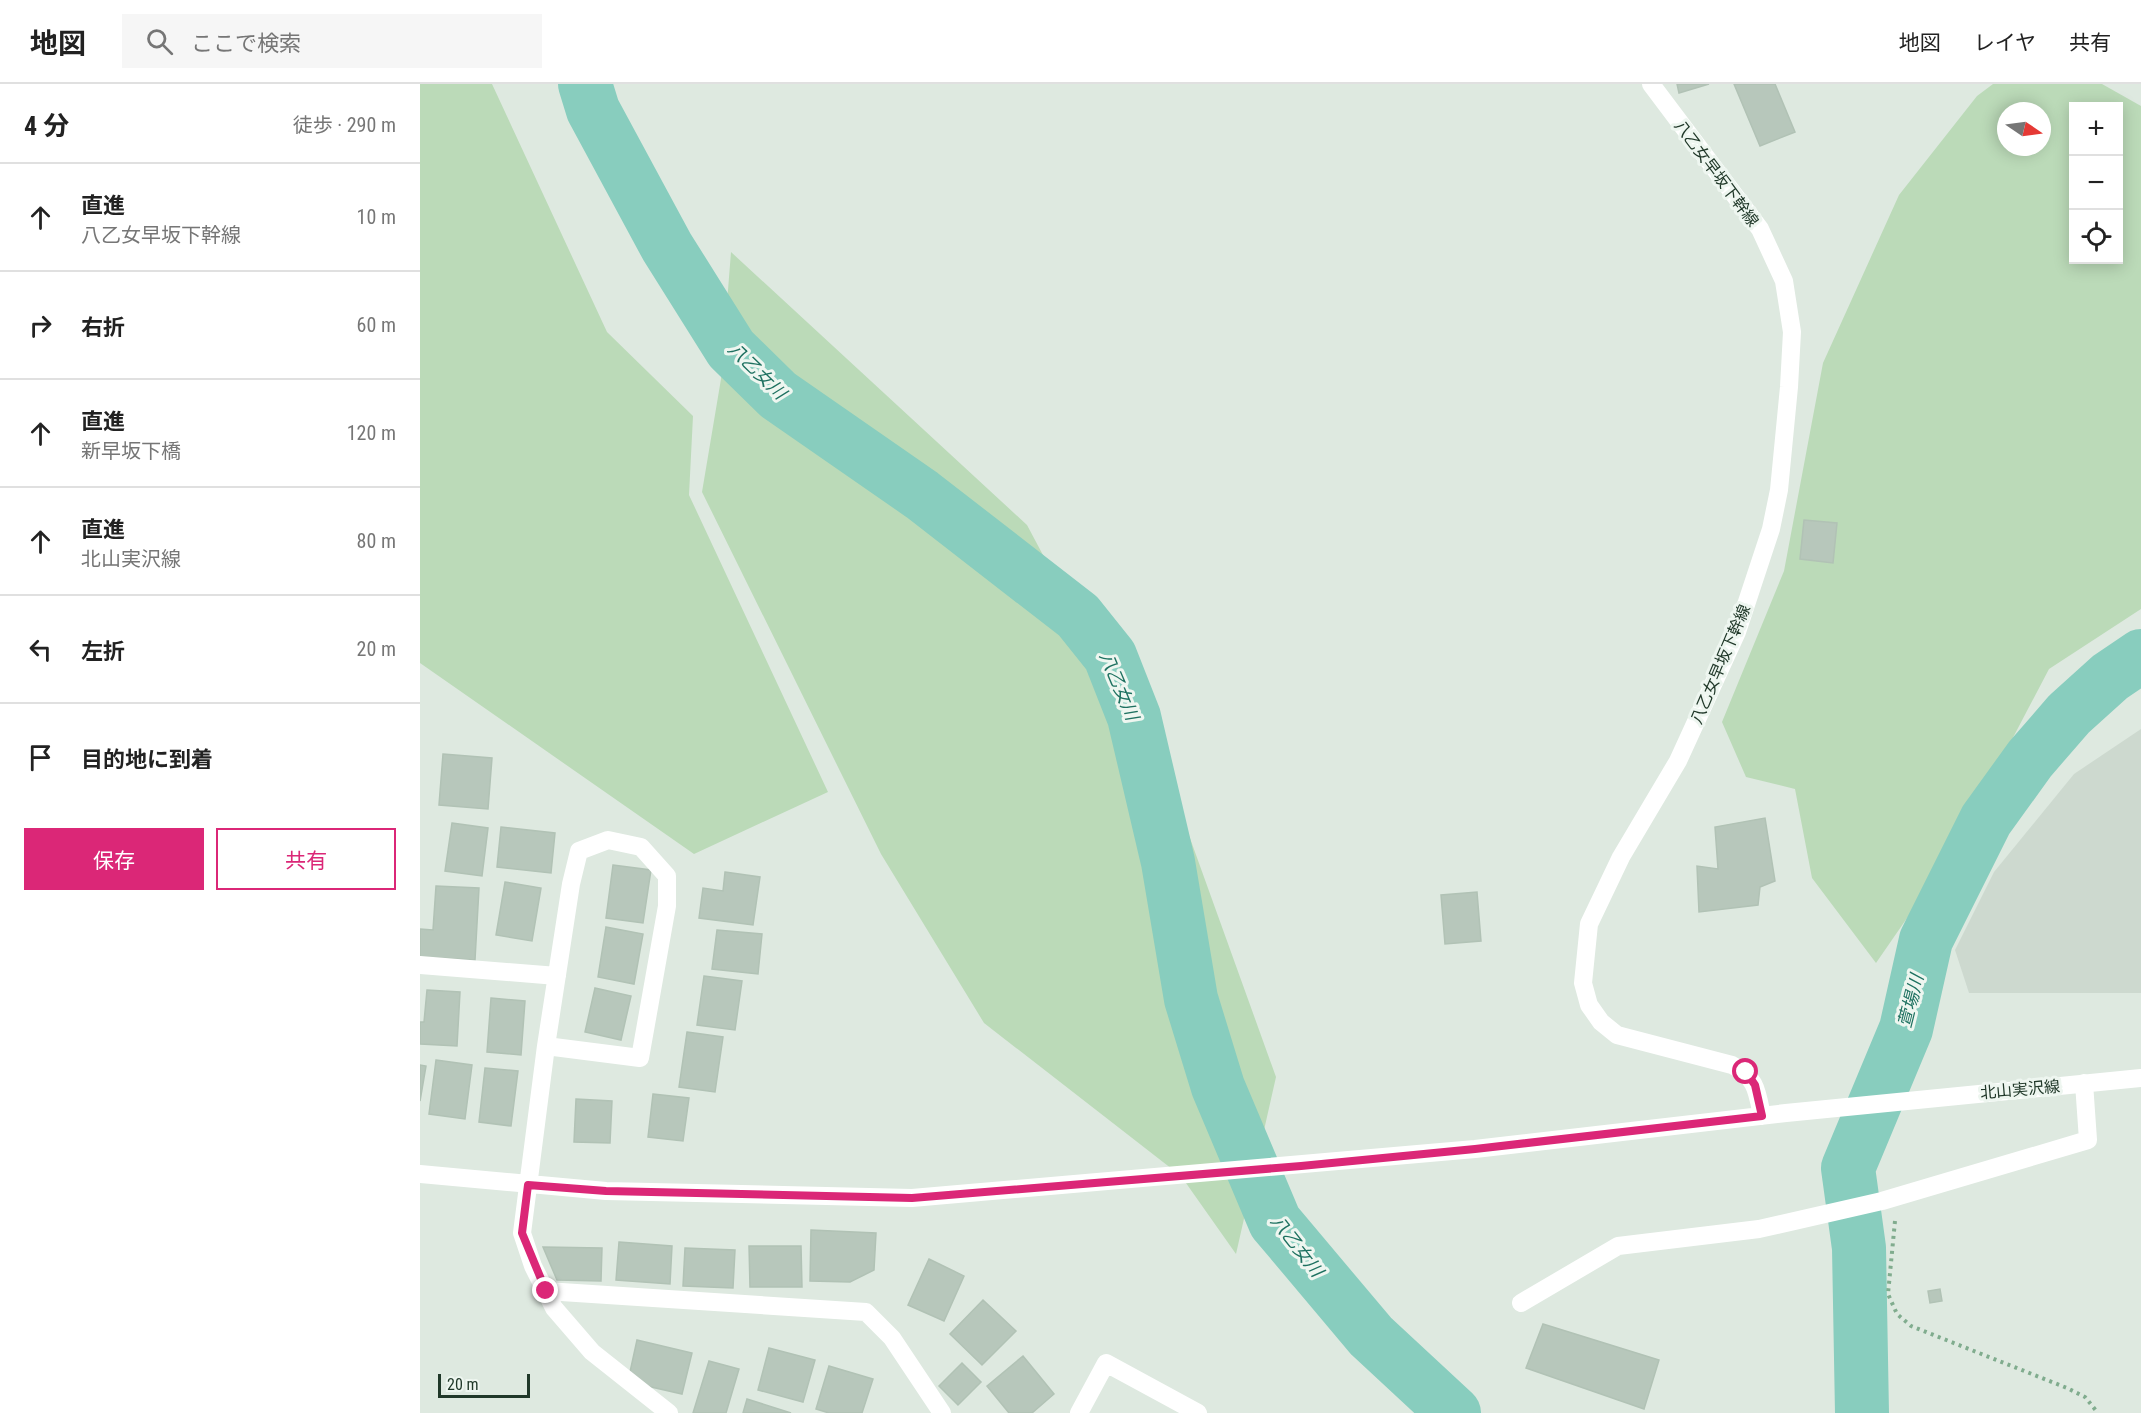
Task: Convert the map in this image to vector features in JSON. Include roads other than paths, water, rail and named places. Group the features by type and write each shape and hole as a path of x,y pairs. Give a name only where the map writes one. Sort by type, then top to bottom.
{"street":[{"name":"八乙女早坂下幹線","path":"1651,84 1760,229 1784,281 1792,332 1789,387 1779,490 1773,519 1737,632 1678,761 1621,857 1589,924 1583,983 1589,1005 1601,1022 1617,1035 1732,1065 1746,1072 1755,1085 1762,1116"},
{"path":"546,1046 640,1058 667,906 667,876 641,848 608,840 579,851 546,1046 522,1233 554,1308 592,1352 669,1413"},
{"path":"420,965 557,976"},
{"name":"北山実沢線","path":"528,1185 606,1191 912,1198 1475,1149 1898,1101 2141,1078"},
{"path":"1521,1303 1618,1246 1759,1229 1890,1199 2088,1140 2084,1083"},
{"path":"420,1174 528,1185"},
{"path":"546,1291 866,1312 892,1338 942,1413"},
{"path":"1079,1413 1106,1363 1198,1413"}],"waterway":[{"name":"八乙女川","path":"585,84 593,110 667,247 731,349 778,395 922,495 1078,616 1110,656 1134,717 1168,862 1191,999 1218,1087 1275,1222 1371,1336 1454,1413"},
{"name":"萱場川","path":"1862,1413 1859,1248 1848,1168 1906,1029 1926,940 1986,820 2030,759 2069,714 2110,677 2141,656"}]}
